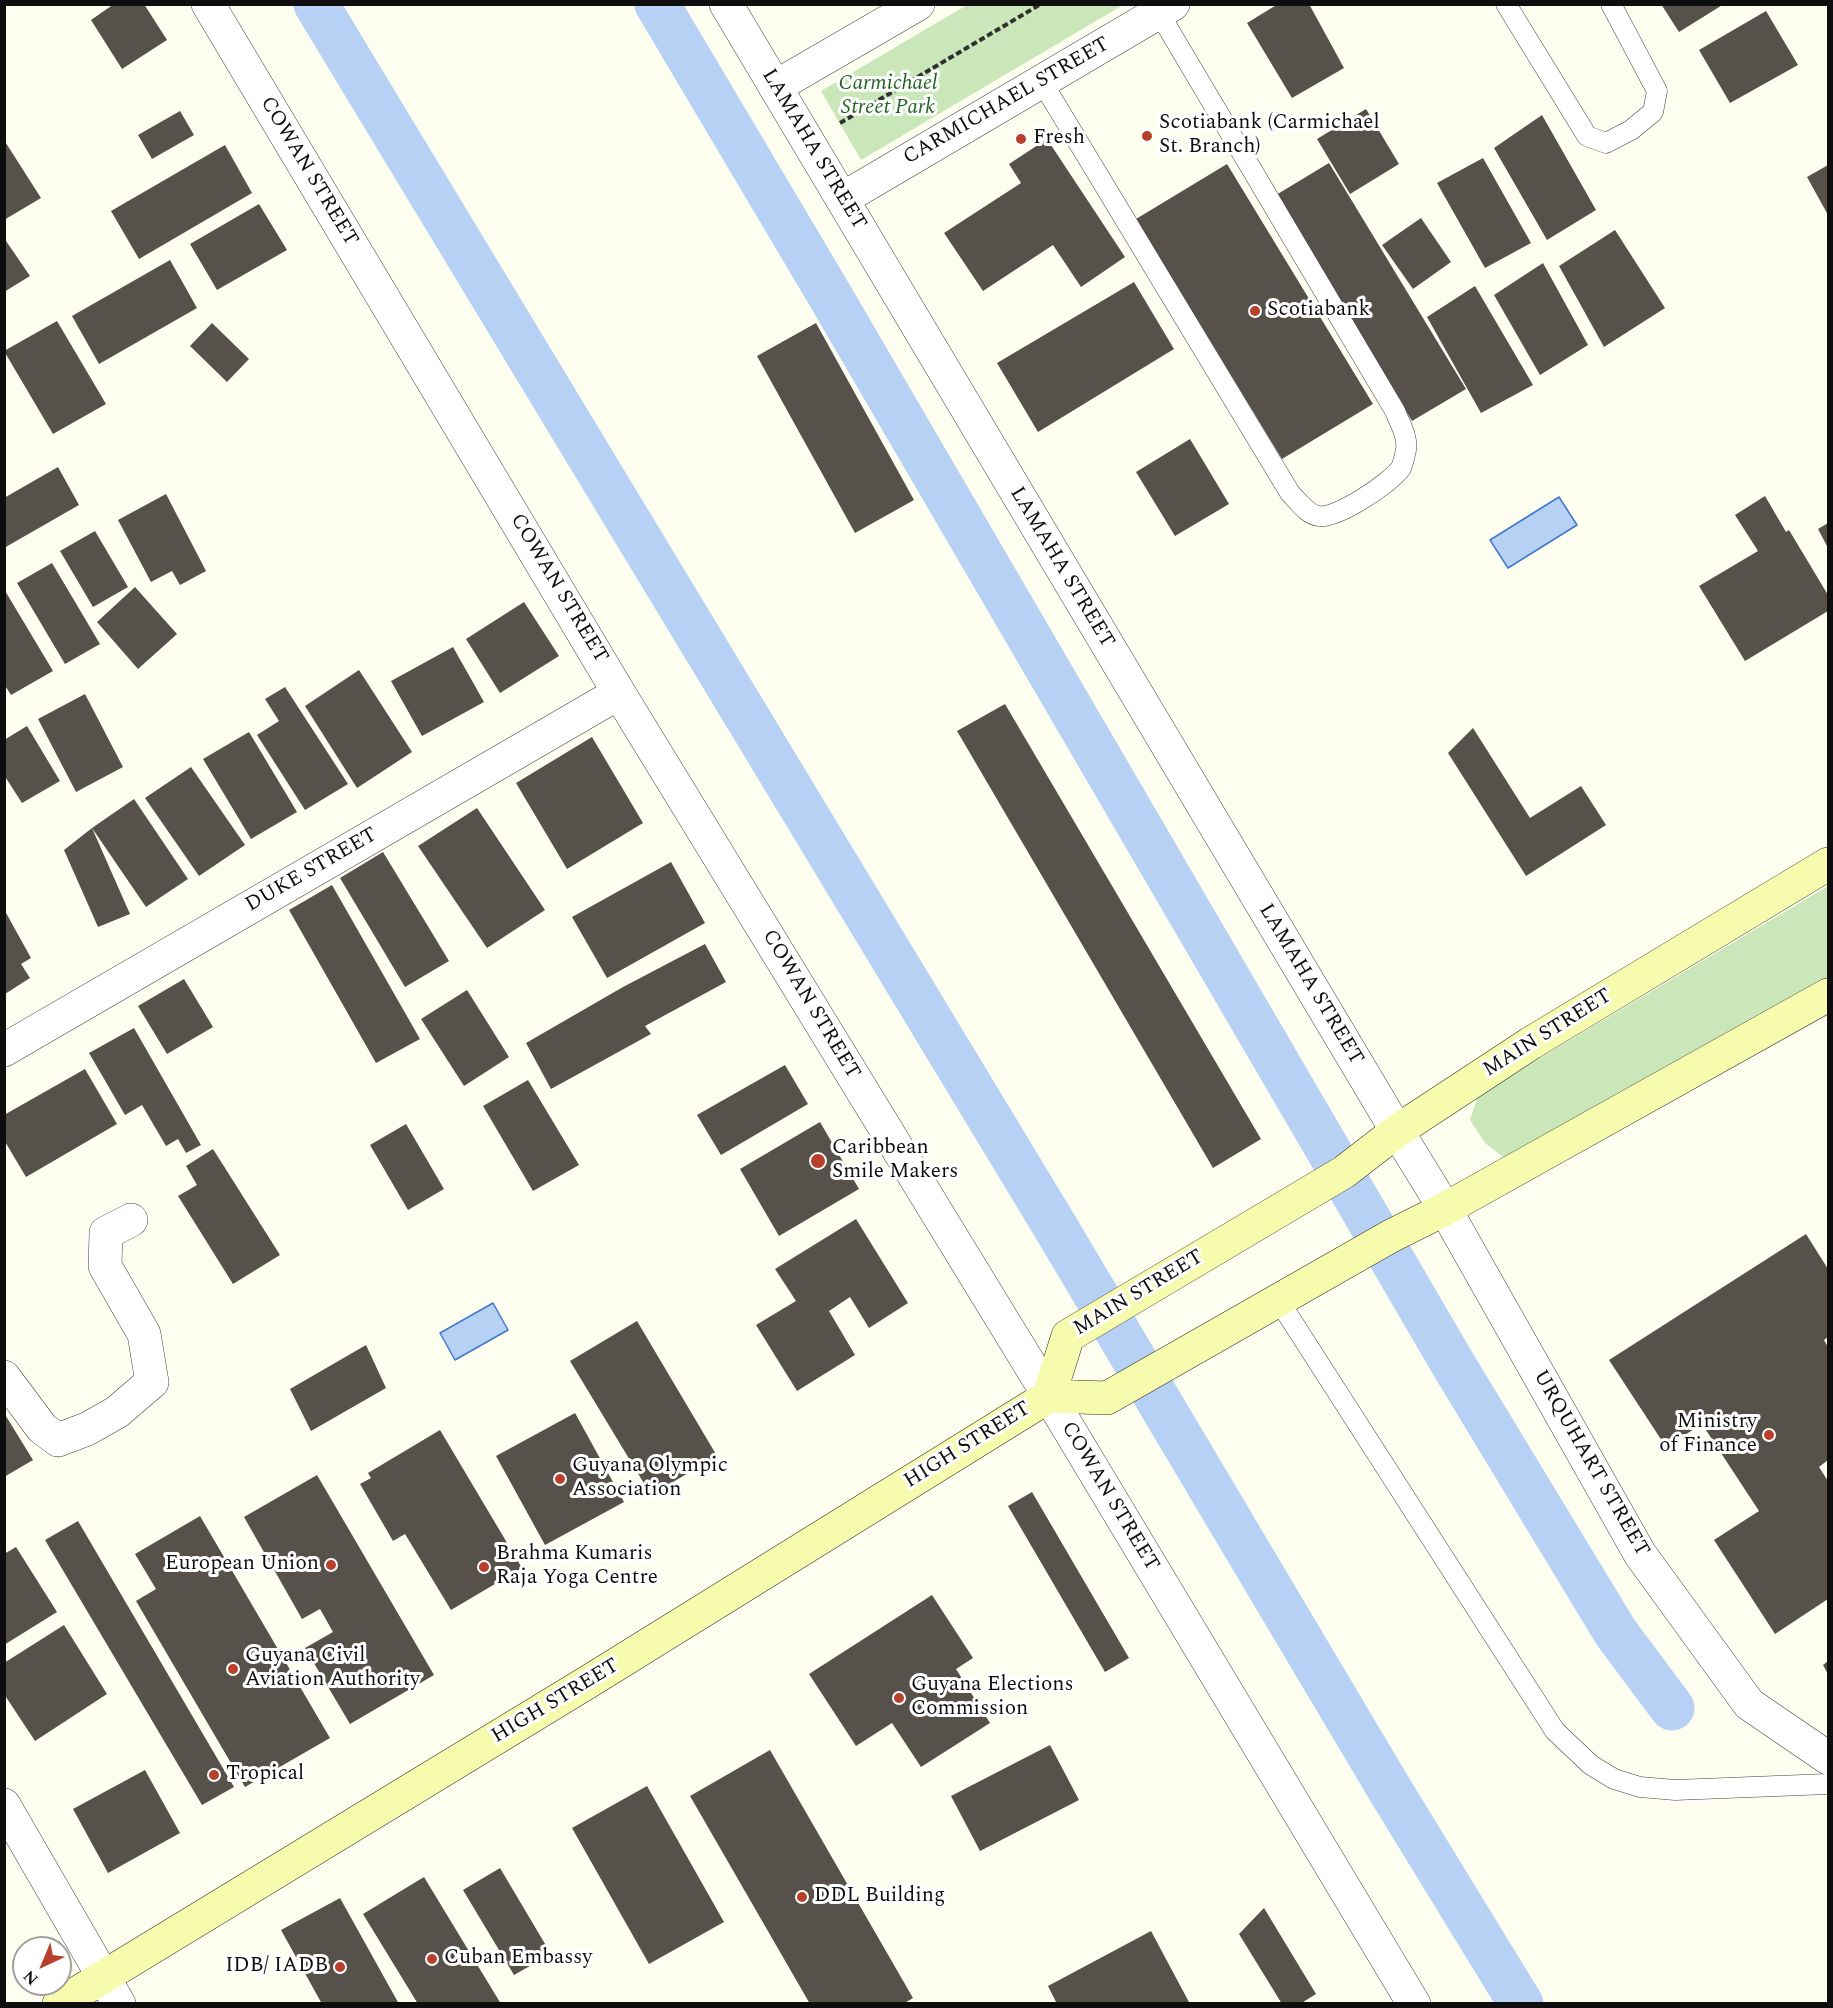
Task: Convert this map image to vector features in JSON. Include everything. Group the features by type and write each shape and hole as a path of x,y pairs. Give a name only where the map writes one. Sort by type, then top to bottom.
{"main road":[{"name":"MAIN STREET","path":"1049,1396 1068,1336 1344,1172 1397,1131 1531,1043 1828,864"},
{"path":"1049,1396 1107,1398 1391,1236 1445,1209 1828,995"},
{"name":"HIGH STREET","path":"59,2004 111,1991 588,1683 1049,1396"}],"street":[{"name":"COWAN STREET","path":"208,4 619,693 1049,1396 1414,2004"},
{"name":"LAMAHA STREET","path":"726,4 1397,1131"},
{"path":"775,87 918,4"},
{"name":"CARMICHAEL STREET","path":"842,199 1166,9"},
{"name":"DUKE STREET","path":"4,1050 619,693"},
{"name":"URQUHART STREET","path":"1397,1131 1445,1209 1641,1554 1749,1704 1828,1758"},
{"path":"4,1377 42,1428 58,1440 87,1429 117,1412 152,1382 144,1334 105,1266 106,1233 131,1220"},
{"path":"4,1805 111,1991"}],"lane":[{"path":"1506,4 1587,136 1606,143 1631,130 1653,112 1657,91 1611,4"},
{"path":"1042,82 1290,494 1308,512 1317,516 1328,516 1361,500 1402,466 1406,438 1395,411 1166,9"},
{"path":"1279,1301 1555,1731 1591,1765 1614,1779 1640,1787 1675,1790 1828,1784"}],"path":[{"path":"808,142 1041,4"}],"green space":[{"name":"Carmichael Street Park","path":"967,5 1123,5 861,160 821,91"},
{"path":"1828,886 1828,978 1523,1153 1503,1157 1485,1143 1470,1120 1478,1095"}],"water":[{"path":"1559,497 1577,525 1508,568 1490,540"},
{"path":"493,1303 508,1330 455,1360 440,1333"}],"building":[{"path":"114,4 144,4 167,40 122,69 91,20"},
{"path":"1278,4 1309,4 1344,68 1292,98 1247,23"},
{"path":"1661,4 1724,4 1679,32"},
{"path":"1766,11 1798,65 1730,103 1699,50"},
{"path":"1366,109 1399,164 1350,194 1317,139"},
{"path":"180,111 194,135 152,159 138,135"},
{"path":"1542,115 1596,210 1547,240 1494,148"},
{"path":"1047,139 1125,257 1081,287 1053,245 983,291 944,233 1021,183 1009,164"},
{"path":"4,140 41,198 4,220"},
{"path":"225,145 252,193 139,259 111,211"},
{"path":"1483,158 1531,243 1485,268 1437,183"},
{"path":"1329,163 1466,389 1412,421 1276,195"},
{"name":"Scotiabank","path":"1227,164 1373,404 1282,459 1136,219"},
{"path":"1828,165 1828,215 1807,177"},
{"path":"259,204 287,250 217,290 190,244"},
{"path":"1421,218 1451,262 1413,289 1382,245"},
{"path":"1615,230 1665,308 1604,347 1559,266"},
{"path":"4,238 30,276 4,292"},
{"path":"170,260 197,308 99,364 72,316"},
{"path":"1543,263 1588,345 1540,375 1494,295"},
{"path":"1134,282 1174,349 1038,432 997,363"},
{"path":"1475,286 1533,385 1481,413 1427,317"},
{"path":"57,321 106,404 53,434 4,351"},
{"path":"212,323 249,359 227,382 190,346"},
{"path":"816,323 914,500 855,533 757,356"},
{"path":"1190,439 1229,504 1175,536 1136,472"},
{"path":"58,467 79,505 4,548 4,498"},
{"path":"166,494 206,571 180,585 172,571 151,582 118,520"},
{"path":"1765,496 1786,532 1789,530 1828,595 1828,611 1745,661 1699,586 1758,551 1735,515"},
{"path":"1828,523 1828,548 1818,529"},
{"path":"95,531 128,587 93,607 60,551"},
{"path":"52,563 100,644 65,664 17,583"},
{"path":"135,587 177,634 138,669 97,622"},
{"path":"4,589 53,671 11,695 4,684"},
{"path":"524,602 559,656 500,693 466,639"},
{"path":"453,647 484,702 422,736 391,681"},
{"path":"359,670 412,752 357,788 305,706"},
{"path":"285,687 348,784 305,810 257,735 279,721 265,699"},
{"path":"85,694 123,767 76,792 38,719"},
{"path":"1005,704 1261,1139 1213,1168 957,731"},
{"path":"27,726 60,781 22,803 4,775 4,740"},
{"path":"1473,728 1530,818 1581,786 1606,825 1526,876 1448,753"},
{"path":"249,732 297,812 251,839 203,759"},
{"path":"592,737 643,823 567,869 516,783"},
{"path":"191,767 245,845 199,876 145,798"},
{"path":"134,799 188,879 146,907 92,828"},
{"path":"477,808 545,910 487,948 418,846"},
{"path":"92,828 130,914 98,927 64,850"},
{"path":"383,852 449,961 405,987 340,878"},
{"path":"671,862 705,923 607,978 572,917"},
{"path":"332,885 420,1039 376,1063 289,910"},
{"path":"5,911 31,958 21,964 30,978 5,994"},
{"path":"705,944 726,982 645,1026 651,1034 551,1089 526,1043 623,987"},
{"path":"184,979 213,1027 167,1054 138,1006"},
{"path":"467,990 509,1057 464,1086 421,1019"},
{"path":"134,1028 201,1145 186,1153 178,1139 166,1146 142,1105 125,1115 89,1053"},
{"path":"785,1065 808,1104 721,1155 697,1115"},
{"path":"85,1069 117,1124 26,1177 4,1140 4,1115"},
{"path":"528,1080 579,1165 533,1191 483,1106"},
{"path":"820,1122 859,1189 779,1236 740,1169"},
{"path":"406,1124 444,1189 408,1210 370,1145"},
{"path":"213,1149 280,1255 233,1284 178,1196 197,1185 186,1166"},
{"path":"856,1219 908,1303 869,1328 850,1297 829,1311 855,1355 797,1391 756,1325 796,1301 775,1269"},
{"name":"Ministry of Finance","path":"1806,1234 1828,1269 1828,1337 1824,1340 1828,1347 1828,1460 1819,1467 1828,1481 1828,1599 1775,1634 1714,1540 1759,1511 1702,1424 1666,1447 1609,1360"},
{"path":"637,1321 717,1456 651,1495 570,1361"},
{"path":"366,1345 386,1388 311,1431 290,1389"},
{"path":"4,1413 33,1460 4,1477"},
{"name":"Guyana Olympic Association","path":"575,1413 624,1502 545,1545 496,1456"},
{"path":"440,1430 522,1568 451,1610 405,1534 393,1541 360,1484 371,1478 368,1473"},
{"path":"317,1475 434,1675 350,1724 305,1648 333,1632 320,1609 302,1619 244,1517"},
{"path":"1032,1492 1129,1658 1105,1672 1008,1506"},
{"name":"Guyana Civil Aviation Authority","path":"200,1516 330,1738 245,1787 136,1601 156,1589 135,1554"},
{"path":"78,1521 234,1787 202,1805 45,1540"},
{"path":"16,1547 57,1612 4,1645 4,1554"},
{"name":"Guyana Elections Commission","path":"932,1595 973,1658 956,1669 990,1723 921,1767 892,1723 856,1746 809,1674"},
{"path":"64,1625 107,1694 35,1741 4,1694 4,1663"},
{"path":"1828,1661 1828,1674 1823,1665"},
{"path":"1050,1745 1079,1800 980,1851 951,1796"},
{"name":"DDL Building","path":"770,1750 913,1998 903,2004 810,2004 690,1796"},
{"path":"145,1770 180,1833 108,1873 73,1809"},
{"path":"647,1786 724,1922 649,1964 572,1828"},
{"path":"500,1868 551,1954 514,1975 463,1890"},
{"name":"Cuban Embassy","path":"424,1877 501,2004 418,2004 363,1914"},
{"name":"IDB/ IADB","path":"340,1898 399,2004 322,2004 281,1930"},
{"path":"1264,1908 1316,1994 1300,2004 1282,2004 1239,1934"},
{"path":"1151,1931 1190,2004 1057,2004 1048,1986"}],"waterway":[{"path":"316,4 1056,1228 1390,1790 1521,2004"},
{"path":"657,4 829,294 1453,1364 1616,1633 1672,1708"}],"place":[{"name":"Scotiabank (Carmichael St. Branch)","path":"1147,136"},
{"name":"Fresh","path":"1021,139"},
{"name":"Scotiabank","path":"1255,311"},
{"name":"Caribbean Smile Makers","path":"818,1161"},
{"name":"Ministry of Finance","path":"1769,1435"},
{"name":"Guyana Olympic Association","path":"560,1479"},
{"name":"European Union","path":"331,1565"},
{"name":"Brahma Kumaris Raja Yoga Centre","path":"484,1567"},
{"name":"Guyana Civil Aviation Authority","path":"233,1669"},
{"name":"Guyana Elections Commission","path":"899,1698"},
{"name":"Tropical","path":"214,1775"},
{"name":"DDL Building","path":"802,1897"},
{"name":"Cuban Embassy","path":"432,1959"},
{"name":"IDB/ IADB","path":"340,1967"}]}
